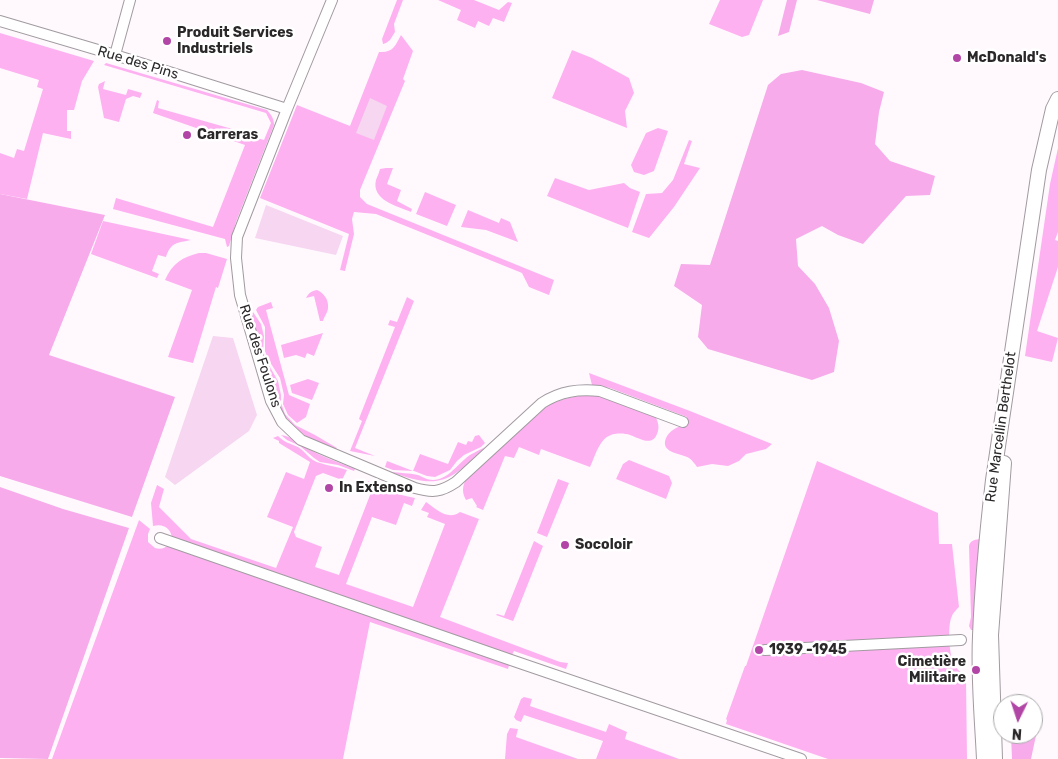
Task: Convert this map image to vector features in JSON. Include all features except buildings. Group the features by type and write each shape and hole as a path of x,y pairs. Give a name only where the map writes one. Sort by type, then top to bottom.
{"main road":[{"name":"Rue Marcellin Berthelot","path":"984,759 980,694 980,638 990,500 1038,170 1053,109 1058,99"},
{"name":"Rue Marcellin Berthelot","path":"995,759 991,636 1007,414 1041,187 1048,167 1058,124"}],"street":[{"path":"115,55 130,0"},
{"name":"Rue des Foulons","path":"332,0 237,237 236,258 240,296 271,402 282,422 301,440 415,488 433,491 446,488 456,482 542,404 562,393 590,390 600,392 683,422"},
{"name":"Rue des Pins","path":"0,21 287,109"},
{"path":"160,538 801,759"},
{"path":"765,650 961,640"}],"shaded area":[{"path":"397,0 403,0 394,24 395,32 390,40 383,44 382,39"},
{"path":"438,0 474,0 499,10 508,2 512,3 504,22 493,18 489,26 478,21 475,28 457,20 461,10"},
{"path":"720,0 763,0 749,35 742,37 709,24"},
{"path":"787,0 797,0 789,32 778,36"},
{"path":"817,0 874,0 870,14"},
{"path":"0,33 94,61 82,81 74,110 67,110 67,131 71,131 71,139 43,133 27,199 0,194 0,153 14,158 17,149 24,151 43,89 37,87 39,80 0,68"},
{"path":"401,35 413,51 403,79 405,81 360,190 360,197 367,204 554,280 549,295 529,287 522,273 376,214 354,212 352,219 354,234 345,271 340,270 349,234 260,198 297,105 350,126 379,52 391,50"},
{"path":"572,50 592,58 629,78 634,93 625,111 627,128 552,98"},
{"path":"106,63 267,110 271,115 274,125 236,222 229,246 227,247 225,239 113,209 116,198 213,227 245,145 153,113 157,100 159,101 158,108 243,132 243,134 264,140 271,123 266,113 104,65"},
{"path":"802,70 861,83 884,92 879,112 875,144 890,161 935,176 930,195 906,196 863,244 838,235 822,226 796,239 798,266 815,284 829,308 839,341 834,372 812,380 708,349 698,337 702,305 674,286 681,264 710,265 768,85 781,74"},
{"path":"105,81 103,89 126,95 128,89 142,93 140,98 133,96 126,99 119,122 104,118 98,87 99,84"},
{"path":"370,98 387,106 374,140 356,133"},
{"path":"658,128 668,131 654,171 644,175 634,172 631,165 646,133"},
{"path":"689,140 692,141 684,164 700,168 674,207 649,238 632,232 646,194 662,193 673,180"},
{"path":"1058,148 1058,232 1055,240 1058,241 1058,267 1037,331 1058,338 1052,362 1025,356 1050,184"},
{"path":"393,168 387,184 401,190 397,201 412,209 411,212 392,205 377,193 375,187 376,180 380,169"},
{"path":"555,178 589,190 624,183 640,192 628,228 547,196"},
{"path":"425,192 456,205 447,226 416,214"},
{"path":"0,194 105,215 49,355 175,397 132,517 0,476"},
{"path":"266,205 343,236 336,255 255,238"},
{"path":"468,210 499,223 501,218 510,222 518,242 486,230 461,227"},
{"path":"103,221 191,240 172,246 166,257 158,255 152,271 159,274 157,278 91,254"},
{"path":"199,253 227,259 218,288 216,287 193,363 168,357 192,290 165,280 178,262"},
{"path":"317,290 324,295 328,302 328,310 323,321 320,321 314,296 306,298 310,292"},
{"path":"407,297 414,301 355,448 375,456 350,451 362,421 359,419 360,416 395,327 388,325 390,320 397,322"},
{"path":"271,302 273,308 266,310 289,395 310,404 306,417 297,423 288,415 283,404 284,395 280,378 265,351 265,327 256,310 258,307"},
{"path":"253,312 261,324 264,336 263,351 278,381 281,403 285,414 295,425 337,448 335,450 302,434 290,423 279,406 252,317"},
{"path":"323,333 314,356 307,353 305,358 296,355 284,358 281,345"},
{"path":"213,336 233,338 257,415 249,431 175,485 165,477"},
{"path":"589,373 772,444 766,449 746,454 739,461 728,466 712,464 697,467 689,458 671,452 665,446 670,432 684,425 687,417 610,388 592,385"},
{"path":"308,379 319,383 312,400 292,393 290,385"},
{"path":"588,395 601,396 655,415 658,422 658,431 655,438 649,441 625,434 611,435 600,444 590,467 541,449 539,455 519,447 514,458 505,456 483,510 476,507 472,498 466,500 463,490 466,479 540,410 563,400"},
{"path":"281,435 291,438 318,454 355,469 354,471 338,465 320,462 300,446"},
{"path":"479,435 485,443 464,455 450,470 435,477 413,471 420,454 448,464 458,442 466,445 468,441 472,442 475,436"},
{"path":"278,436 285,442 298,447 317,462 347,470 342,480 323,473 316,476 294,532 296,537 322,547 315,567 339,575 372,490 366,488 368,481 390,492 415,498 412,506 404,503 396,525 372,517 346,584 413,607 445,524 427,517 429,513 421,510 426,502 447,515 460,512 479,519 440,617 560,662 568,663 566,669 514,651 512,655 172,538 170,531 166,527 160,525 153,526 151,503 157,485 164,489 159,507 191,539 276,568 293,527 267,517 286,472 304,479 310,462 273,438"},
{"path":"485,447 453,475 443,479 421,481 391,472 418,475 431,480 443,478 469,456"},
{"path":"629,460 669,476 672,483 666,499 616,479 623,464"},
{"path":"387,461 413,471 393,470 385,467"},
{"path":"817,461 938,513 939,544 952,544 959,607 950,620 949,641 953,662 966,678 967,759 828,759 726,724 726,719"},
{"path":"558,479 569,483 547,537 537,533"},
{"path":"0,487 63,509 129,528 48,759 0,758"},
{"path":"139,520 150,529 148,542 155,548 163,548 170,544 510,662 508,669 370,622 343,759 52,759"},
{"path":"979,539 982,541 974,630 971,630 969,626 971,617 969,546 972,541"},
{"path":"534,541 543,546 513,621 496,615 504,616"},
{"path":"524,697 532,699 530,706 606,732 609,724 627,732 625,739 679,759 596,759 603,741 524,715 521,722 516,720 514,717 521,699"},
{"path":"510,728 518,729 516,737 578,759 505,759 507,734"},
{"path":"1011,744 1034,744 1031,759 1012,759"}],"place":[{"name":"Produit Services Industriels","path":"167,41"},
{"name":"McDonald's","path":"957,58"},
{"name":"Carreras","path":"187,135"},
{"name":"In Extenso","path":"329,488"},
{"name":"Socoloir","path":"565,545"},
{"name":"1939 -1945","path":"759,650"},
{"name":"Cimetière Militaire","path":"976,670"}]}
